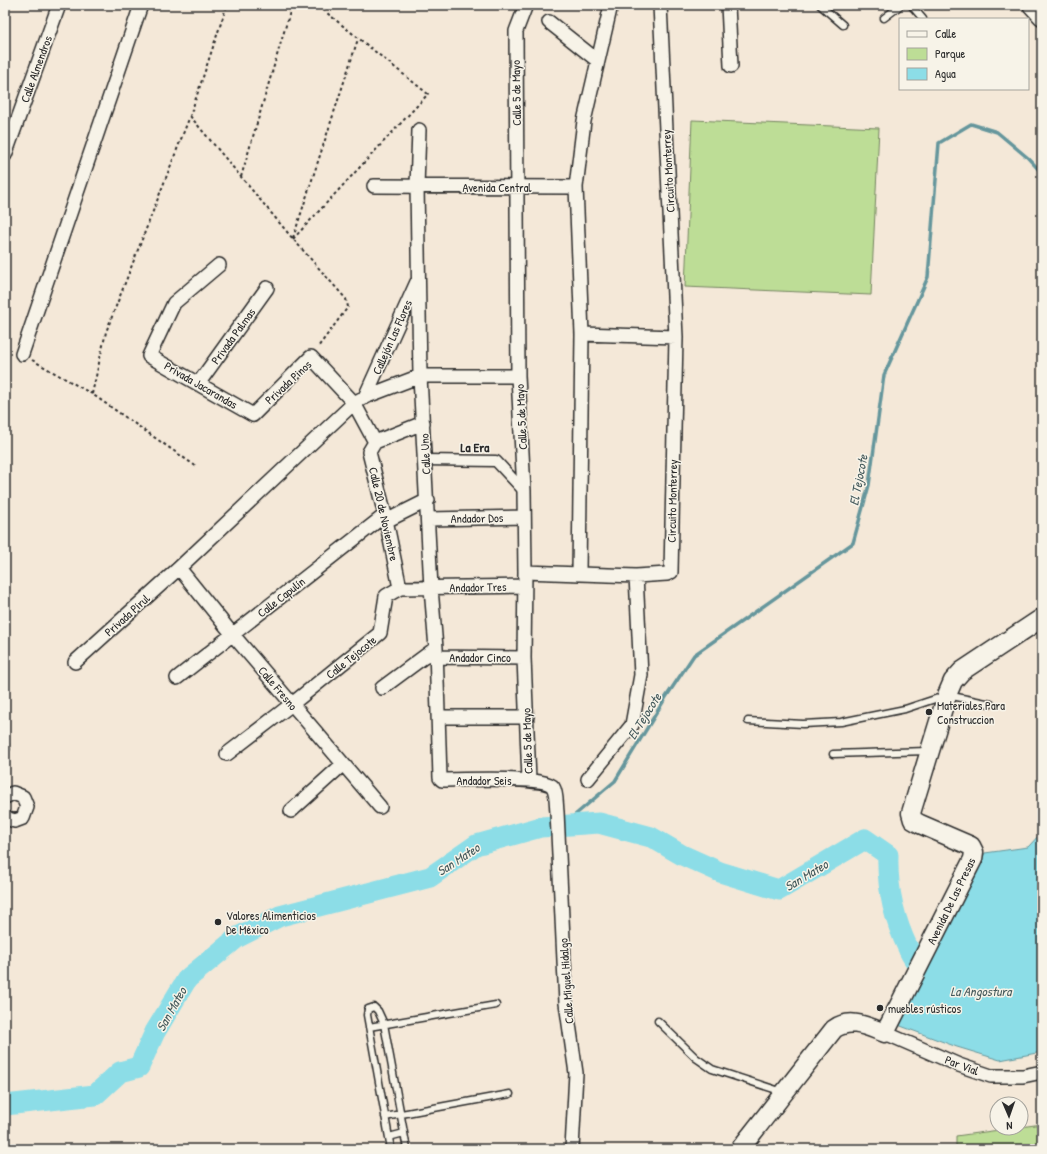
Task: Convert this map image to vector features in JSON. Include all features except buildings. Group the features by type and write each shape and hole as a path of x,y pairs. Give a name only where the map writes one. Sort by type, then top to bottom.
{"main road":[{"name":"Avenida De Las Presas","path":"885,1033 973,859 974,852 971,846 913,820 911,812 931,751 947,694 953,681 962,671 1042,618"},
{"path":"740,1149 834,1029 839,1025 854,1022 885,1033"}],"street":[{"name":"Calle Almendros","path":"5,156 59,5"},
{"path":"22,354 141,5"},
{"name":"Calle 5 de Mayo","path":"526,5 516,31 518,376 524,491 524,658 529,780 547,782 553,786 557,812"},
{"path":"579,573 582,334 576,187 584,121 611,5"},
{"name":"Circuito Monterrey","path":"525,572 636,576 667,574 671,572 676,337 660,5"},
{"path":"728,5 732,66"},
{"path":"1031,5 1042,18"},
{"path":"549,22 598,61"},
{"name":"Calle Uno","path":"419,130 417,186 420,376 429,519 431,588 436,652 440,778"},
{"name":"Avenida Central","path":"374,186 576,187"},
{"name":"Privada Jacarandas","path":"219,265 174,303 150,356 253,415"},
{"name":"Callejón Las Flores","path":"360,400 419,277"},
{"name":"Privada Palmas","path":"198,384 267,288"},
{"path":"582,334 676,337"},
{"name":"Privada Pinos","path":"253,415 311,357 360,400 375,442"},
{"path":"179,568 360,400 420,376 518,376"},
{"path":"375,442 423,423"},
{"name":"Calle 20 de Noviembre","path":"375,442 369,452 386,518 400,588"},
{"path":"425,460 496,461 524,491"},
{"name":"Calle Capulín","path":"177,678 386,518 428,500"},
{"name":"Andador Dos","path":"429,519 524,516"},
{"name":"Calle Fresno","path":"179,568 342,765 380,807"},
{"name":"Privada Pirul","path":"75,662 179,568"},
{"path":"588,779 632,725 641,675 636,576"},
{"name":"Andador Tres","path":"431,588 524,586"},
{"path":"400,588 431,588"},
{"name":"Calle Tejocote","path":"292,704 380,633 384,598 400,588"},
{"name":"Andador Cinco","path":"382,688 436,652 524,658"},
{"path":"227,754 292,704"},
{"path":"439,717 527,717"},
{"path":"291,811 342,765"},
{"name":"Andador Seis","path":"440,778 442,780 529,780"},
{"path":"5,797 13,793 23,797 27,807 23,818 15,821 5,818"},
{"name":"Calle Miguel Hidalgo","path":"557,812 566,1003 576,1073 572,1149"},
{"name":"Par Vial","path":"885,1033 960,1065 991,1076 1022,1076 1042,1072"}],"lane":[{"path":"820,5 843,25"},
{"path":"884,18 901,5"},
{"path":"912,5 922,18"},
{"path":"748,721 803,724 841,722 905,709 947,694 991,704"},
{"path":"833,754 931,751"},
{"path":"369,1027 496,1005"},
{"path":"391,1149 367,1015 368,1009 374,1007 378,1011 384,1024 407,1149"},
{"path":"658,1021 696,1058 712,1069 784,1093"},
{"path":"385,1117 510,1094"},
{"path":"389,1137 404,1133"}],"path":[{"path":"92,394 106,332 190,116 227,5"},
{"path":"241,177 292,5"},
{"path":"293,239 428,94 317,5"},
{"path":"293,239 359,39"},
{"path":"190,116 293,239 346,298 348,307 311,357"},
{"path":"22,354 92,394 197,467"},
{"path":"5,737 10,748 5,771"}],"green space":[{"path":"692,120 879,128 871,295 685,287"},
{"path":"1042,1124 1042,1149 956,1149 956,1136 989,1131 989,1136 1029,1136 1029,1126"}],"water":[{"name":"La Angostura","path":"1042,832 1042,1052 1000,1060 957,1047 898,1025 915,987 985,853 1028,847"}],"waterway":[{"name":"El Tejocote","path":"562,826 615,781 666,697 694,655 853,543 869,485 884,375 928,277 939,143 971,124 997,132 1028,158 1042,173"},
{"name":"San Mateo","path":"5,1105 95,1095 120,1072 139,1067 155,1032 187,979 238,937 280,916 430,877 476,845 541,827 599,823 651,837 682,855 720,872 779,890 865,839 888,855 890,890 895,914 909,951 923,972"}],"place":[{"name":"Materiales Para Construccion","path":"929,712"},
{"name":"Valores Alimenticios De México","path":"218,922"},
{"name":"muebles rústicos","path":"880,1008"}],"district":[{"name":"La Era","path":"475,447"}]}
